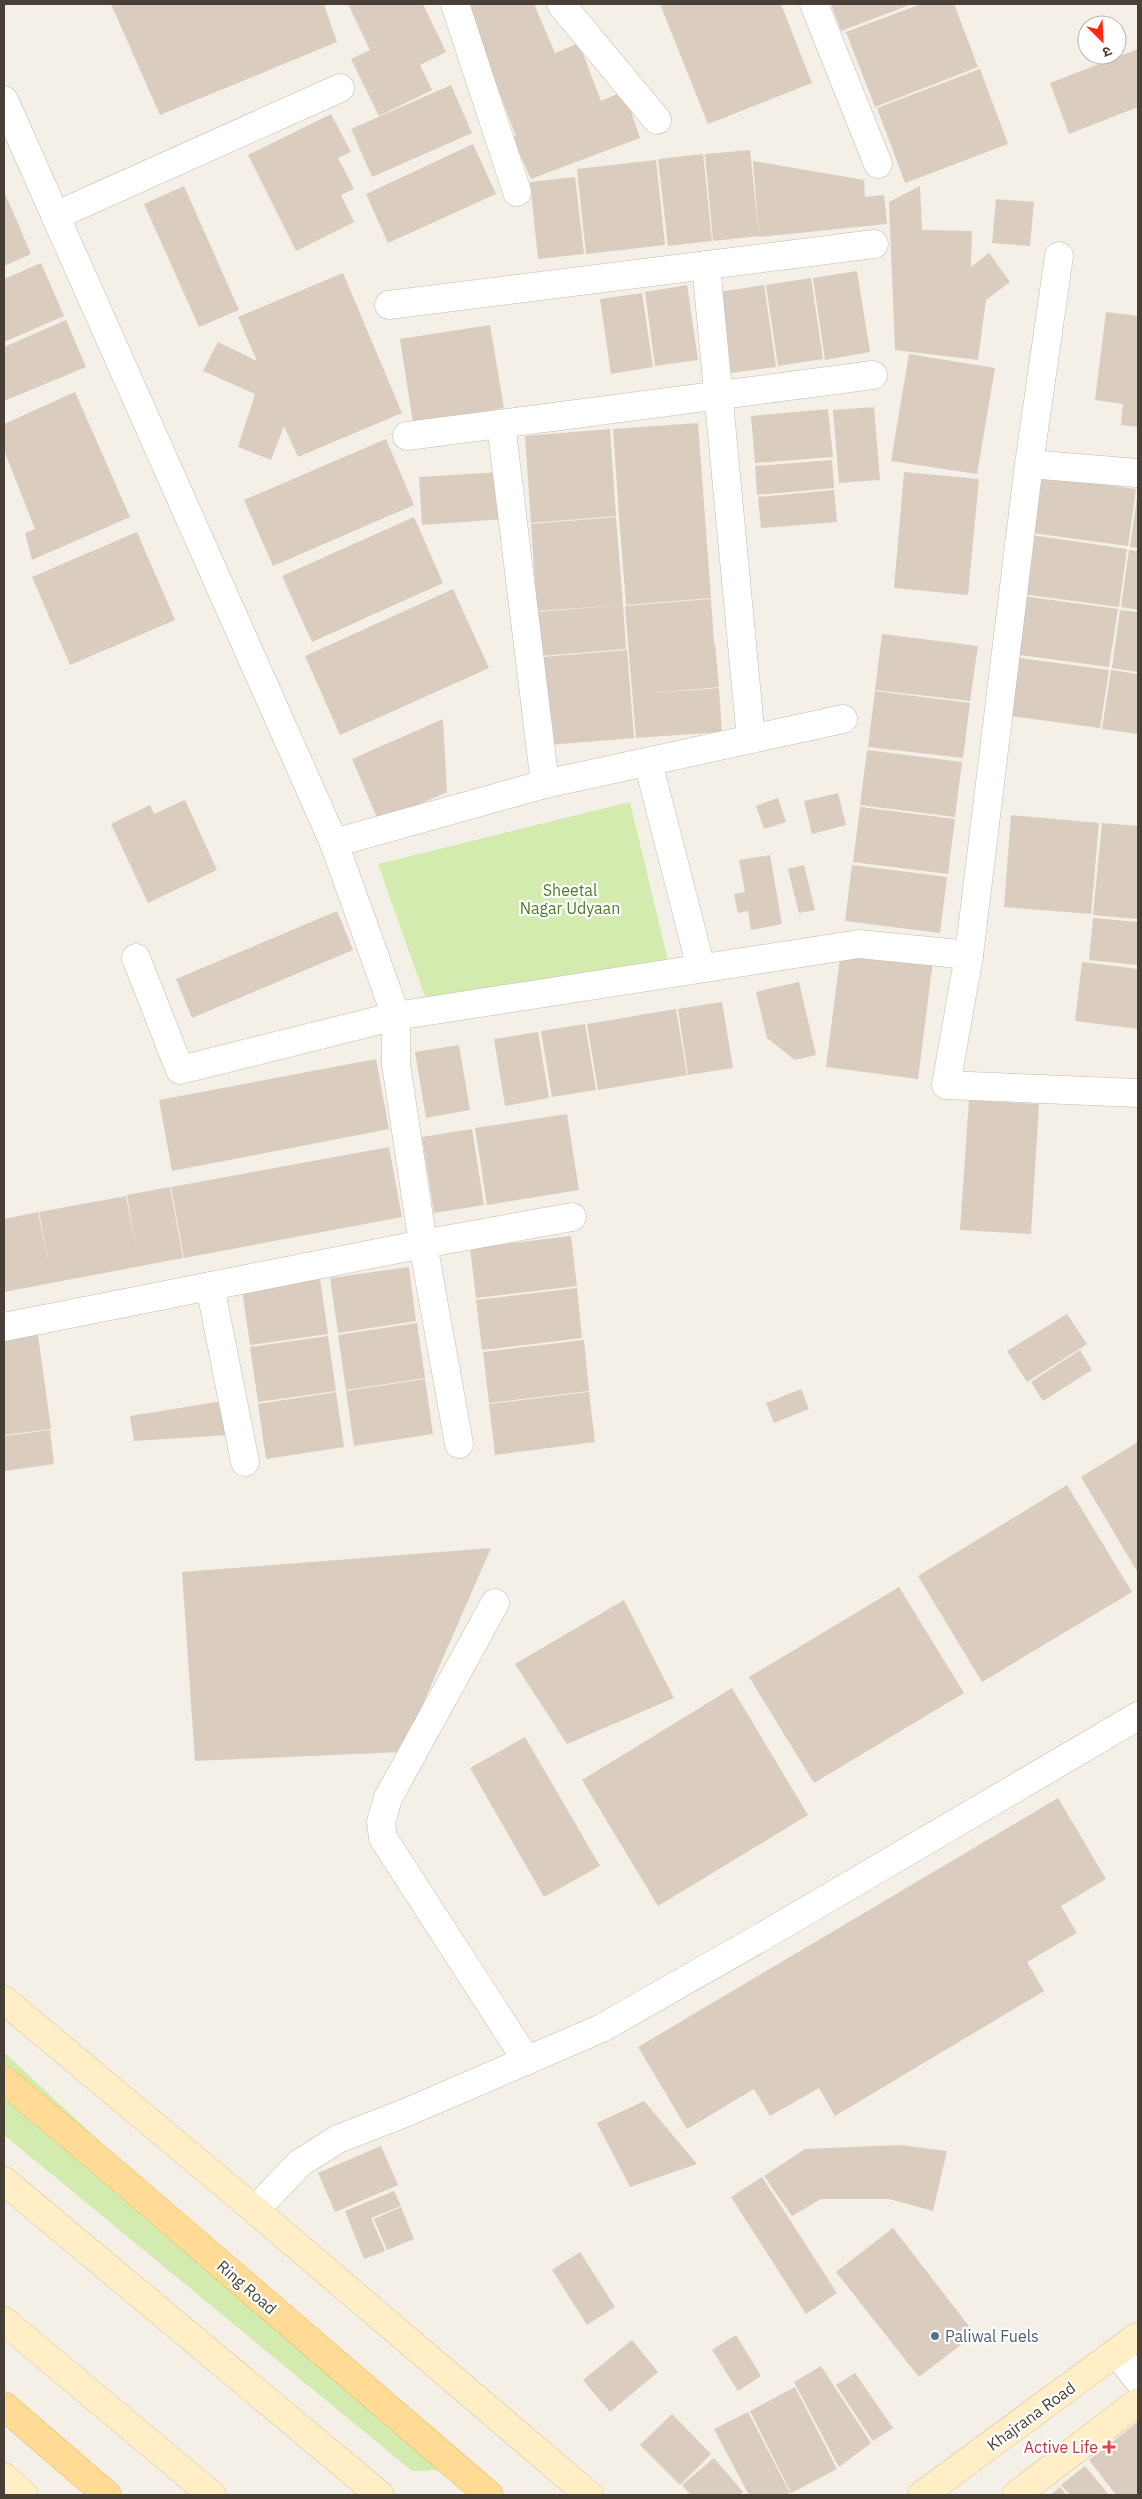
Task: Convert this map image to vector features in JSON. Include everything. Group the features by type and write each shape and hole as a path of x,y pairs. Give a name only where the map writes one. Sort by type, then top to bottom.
{"main road":[{"path":"4,2000 255,2210 589,2495"},
{"name":"Ring Road","path":"4,2080 489,2495"},
{"path":"4,2181 380,2495"},
{"path":"4,2321 212,2495"},
{"name":"Khajrana Road","path":"922,2495 1138,2336"},
{"path":"1016,2495 1138,2402"},
{"path":"4,2406 108,2495"},
{"path":"4,2477 24,2495"}],"street":[{"path":"455,4 517,192"},
{"path":"561,4 657,120"},
{"path":"814,4 878,164"},
{"path":"55,216 340,88"},
{"path":"4,100 334,844 396,1016 396,1064 423,1244 459,1444"},
{"path":"389,305 874,244"},
{"path":"1059,256 1029,464 969,955 946,1085 1138,1093"},
{"path":"706,264 752,739"},
{"path":"407,436 873,374"},
{"path":"501,424 545,784"},
{"path":"1029,464 1138,473"},
{"path":"334,844 545,784 843,719"},
{"path":"648,762 701,968"},
{"path":"136,958 180,1070 396,1016 860,944 969,955"},
{"path":"4,1327 423,1244 572,1217"},
{"path":"210,1286 245,1462"},
{"path":"494,1603 388,1798 380,1822 383,1838 526,2060"},
{"path":"255,2210 300,2163 338,2139 405,2113 602,2028 760,1938 1138,1716"},
{"path":"1117,2353 1138,2380"}],"green space":[{"name":"Sheetal Nagar Udyaan","path":"630,802 669,965 428,1005 378,864"},
{"path":"4,2052 144,2183 472,2469 412,2471 4,2135"}],"building":[{"path":"111,4 324,4 337,42 160,115"},
{"path":"348,4 423,4 446,52 420,65 432,90 379,116 351,59 370,50"},
{"path":"460,4 534,4 555,53 579,43 601,101 624,91 640,138 531,179 512,137 516,136 497,87 495,87"},
{"path":"660,4 781,4 812,83 708,124"},
{"path":"831,4 912,4 841,31"},
{"path":"921,4 954,4 978,67 875,107 846,32"},
{"path":"1138,49 1138,107 1069,134 1050,83 1097,65 1127,65 1127,53"},
{"path":"980,69 1008,144 905,183 877,108"},
{"path":"451,85 472,133 372,177 351,129"},
{"path":"331,114 351,152 338,158 354,189 341,195 354,222 296,251 248,155"},
{"path":"473,144 496,194 388,243 366,194"},
{"path":"750,150 759,236 713,241 705,154"},
{"path":"703,154 712,241 668,246 658,159"},
{"path":"656,160 665,245 586,254 577,169"},
{"path":"753,161 864,180 865,197 884,195 887,224 759,237"},
{"path":"575,177 584,254 538,259 530,182"},
{"path":"184,186 239,310 199,327 144,204"},
{"path":"920,186 922,230 972,231 971,267 989,253 1010,282 986,300 978,360 895,350 889,202"},
{"path":"4,191 31,254 4,266"},
{"path":"996,199 1034,202 1030,246 992,243"},
{"path":"41,263 64,316 4,342 4,279"},
{"path":"857,271 870,352 825,360 813,278"},
{"path":"343,273 402,413 298,457 284,426 271,460 238,447 255,394 203,371 218,342 257,361 238,317"},
{"path":"811,278 823,359 778,366 766,285"},
{"path":"687,285 698,360 655,366 645,292"},
{"path":"764,285 776,367 731,373 719,292"},
{"path":"642,293 653,367 611,374 600,299"},
{"path":"1106,312 1138,316 1138,427 1121,425 1123,404 1095,400"},
{"path":"66,320 86,367 4,401 4,347"},
{"path":"490,325 504,408 413,423 400,339"},
{"path":"909,354 995,368 977,474 891,461"},
{"path":"75,392 130,517 32,560 25,533 35,529 4,450 4,424"},
{"path":"874,407 880,480 839,483 833,410"},
{"path":"828,409 833,457 755,463 751,416"},
{"path":"698,423 711,598 626,605 613,429"},
{"path":"610,429 616,516 531,523 525,436"},
{"path":"386,439 414,505 273,566 244,500"},
{"path":"832,460 834,488 757,495 755,466"},
{"path":"501,472 504,519 422,525 419,477"},
{"path":"904,472 979,479 968,595 894,588"},
{"path":"1040,475 1136,489 1128,546 1032,533"},
{"path":"834,490 837,522 761,528 758,497"},
{"path":"1138,498 1138,548 1130,547"},
{"path":"414,517 443,583 312,642 282,576"},
{"path":"616,517 623,605 537,611 531,524"},
{"path":"137,532 175,620 70,665 32,577"},
{"path":"1031,535 1127,549 1119,607 1022,594"},
{"path":"1129,550 1138,551 1138,610 1121,607"},
{"path":"453,589 489,668 340,735 305,656"},
{"path":"1022,596 1118,609 1109,667 1013,654"},
{"path":"711,599 714,643 675,647 715,643 719,687 644,694 719,688 722,732 636,738 625,606"},
{"path":"623,605 626,649 541,656 537,612"},
{"path":"1120,610 1138,612 1138,672 1112,668"},
{"path":"882,634 978,646 970,701 875,690"},
{"path":"627,650 634,738 548,745 542,657"},
{"path":"1013,657 1109,670 1100,728 1004,715"},
{"path":"1111,670 1138,674 1138,734 1102,729"},
{"path":"875,691 970,703 963,758 868,747"},
{"path":"443,719 447,792 379,822 352,759"},
{"path":"867,750 962,762 955,817 860,805"},
{"path":"838,793 846,825 812,834 804,801"},
{"path":"778,798 786,822 764,829 756,806"},
{"path":"185,800 217,870 148,903 111,824 150,805 154,814"},
{"path":"860,807 955,819 948,874 853,862"},
{"path":"1011,815 1099,823 1091,914 1004,907"},
{"path":"1102,823 1138,826 1138,919 1093,915"},
{"path":"770,855 782,924 751,930 748,911 738,913 734,894 745,892 739,860"},
{"path":"804,865 815,910 799,913 788,869"},
{"path":"852,865 947,877 940,933 845,921"},
{"path":"337,911 353,950 192,1018 176,979"},
{"path":"1093,918 1138,922 1138,965 1089,960"},
{"path":"841,950 933,961 918,1079 826,1067"},
{"path":"1082,962 1138,969 1138,1029 1075,1021"},
{"path":"799,982 816,1055 795,1060 767,1038 756,992"},
{"path":"722,1002 733,1068 688,1075 678,1009"},
{"path":"676,1009 687,1075 598,1090 587,1024"},
{"path":"585,1024 596,1090 552,1097 541,1031"},
{"path":"538,1032 549,1098 505,1106 494,1039"},
{"path":"459,1045 470,1110 426,1118 415,1052"},
{"path":"376,1059 389,1129 172,1171 159,1100"},
{"path":"969,1100 1039,1104 1031,1234 960,1230"},
{"path":"567,1114 579,1190 487,1205 475,1128"},
{"path":"472,1129 484,1205 434,1213 422,1137"},
{"path":"389,1147 402,1217 184,1258 171,1187"},
{"path":"170,1187 183,1258 4,1292 4,1219 38,1212 50,1270 39,1212 126,1196 136,1249 127,1195"},
{"path":"571,1236 577,1286 476,1298 470,1248"},
{"path":"409,1267 416,1321 338,1333 330,1278"},
{"path":"320,1279 328,1334 250,1345 242,1290"},
{"path":"577,1288 582,1338 482,1350 476,1300"},
{"path":"1067,1314 1087,1344 1027,1382 1007,1351"},
{"path":"417,1323 425,1378 346,1390 338,1335"},
{"path":"38,1335 51,1429 4,1435 4,1340"},
{"path":"328,1336 336,1391 258,1402 250,1347"},
{"path":"584,1340 589,1391 489,1403 483,1352"},
{"path":"1080,1350 1092,1370 1043,1401 1031,1382"},
{"path":"425,1379 433,1434 354,1446 346,1391"},
{"path":"801,1389 809,1409 774,1423 766,1403"},
{"path":"336,1392 344,1447 266,1459 258,1404"},
{"path":"589,1392 595,1442 495,1455 489,1404"},
{"path":"223,1401 229,1435 134,1441 130,1416"},
{"path":"50,1430 54,1464 4,1471 4,1436"},
{"path":"1138,1442 1138,1573 1081,1477"},
{"path":"1067,1485 1132,1592 982,1682 918,1576"},
{"path":"491,1548 402,1752 195,1761 182,1572"},
{"path":"899,1587 964,1693 814,1783 749,1677"},
{"path":"624,1600 674,1698 567,1744 515,1664"},
{"path":"732,1688 808,1815 658,1906 582,1780"},
{"path":"525,1737 600,1866 544,1897 470,1768"},
{"path":"1058,1798 1106,1879 1061,1906 1077,1933 1027,1962 1044,1991 835,2116 819,2088 770,2116 754,2089 687,2129 638,2047"},
{"path":"644,2101 697,2164 630,2187 597,2123"},
{"path":"899,2145 947,2151 933,2211 889,2199 821,2199 792,2216 764,2176 805,2149"},
{"path":"381,2146 398,2185 335,2212 318,2173"},
{"path":"762,2177 837,2293 806,2314 731,2197"},
{"path":"394,2191 401,2206 371,2218 385,2251 364,2259 345,2211"},
{"path":"401,2207 414,2239 387,2250 374,2219"},
{"path":"893,2228 975,2334 919,2377 836,2272"},
{"path":"580,2252 615,2307 587,2325 552,2270"},
{"path":"736,2335 761,2376 738,2391 712,2350"},
{"path":"632,2340 658,2372 610,2412 583,2380"},
{"path":"821,2366 871,2443 839,2467 794,2382"},
{"path":"855,2373 893,2428 873,2441 836,2385"},
{"path":"795,2387 837,2469 791,2493 750,2411"},
{"path":"748,2412 790,2493 786,2495 749,2495 714,2429"},
{"path":"672,2414 711,2454 680,2485 640,2445"},
{"path":"1138,2422 1138,2495 1116,2495 1089,2460"},
{"path":"714,2458 743,2492 739,2495 691,2495 682,2485"},
{"path":"1085,2466 1109,2495 1070,2495 1061,2485"},
{"path":"1060,2487 1067,2495 1050,2495"}],"place":[{"name":"Paliwal Fuels","path":"935,2336"},
{"name":"Active Life","path":"1109,2447"}]}
